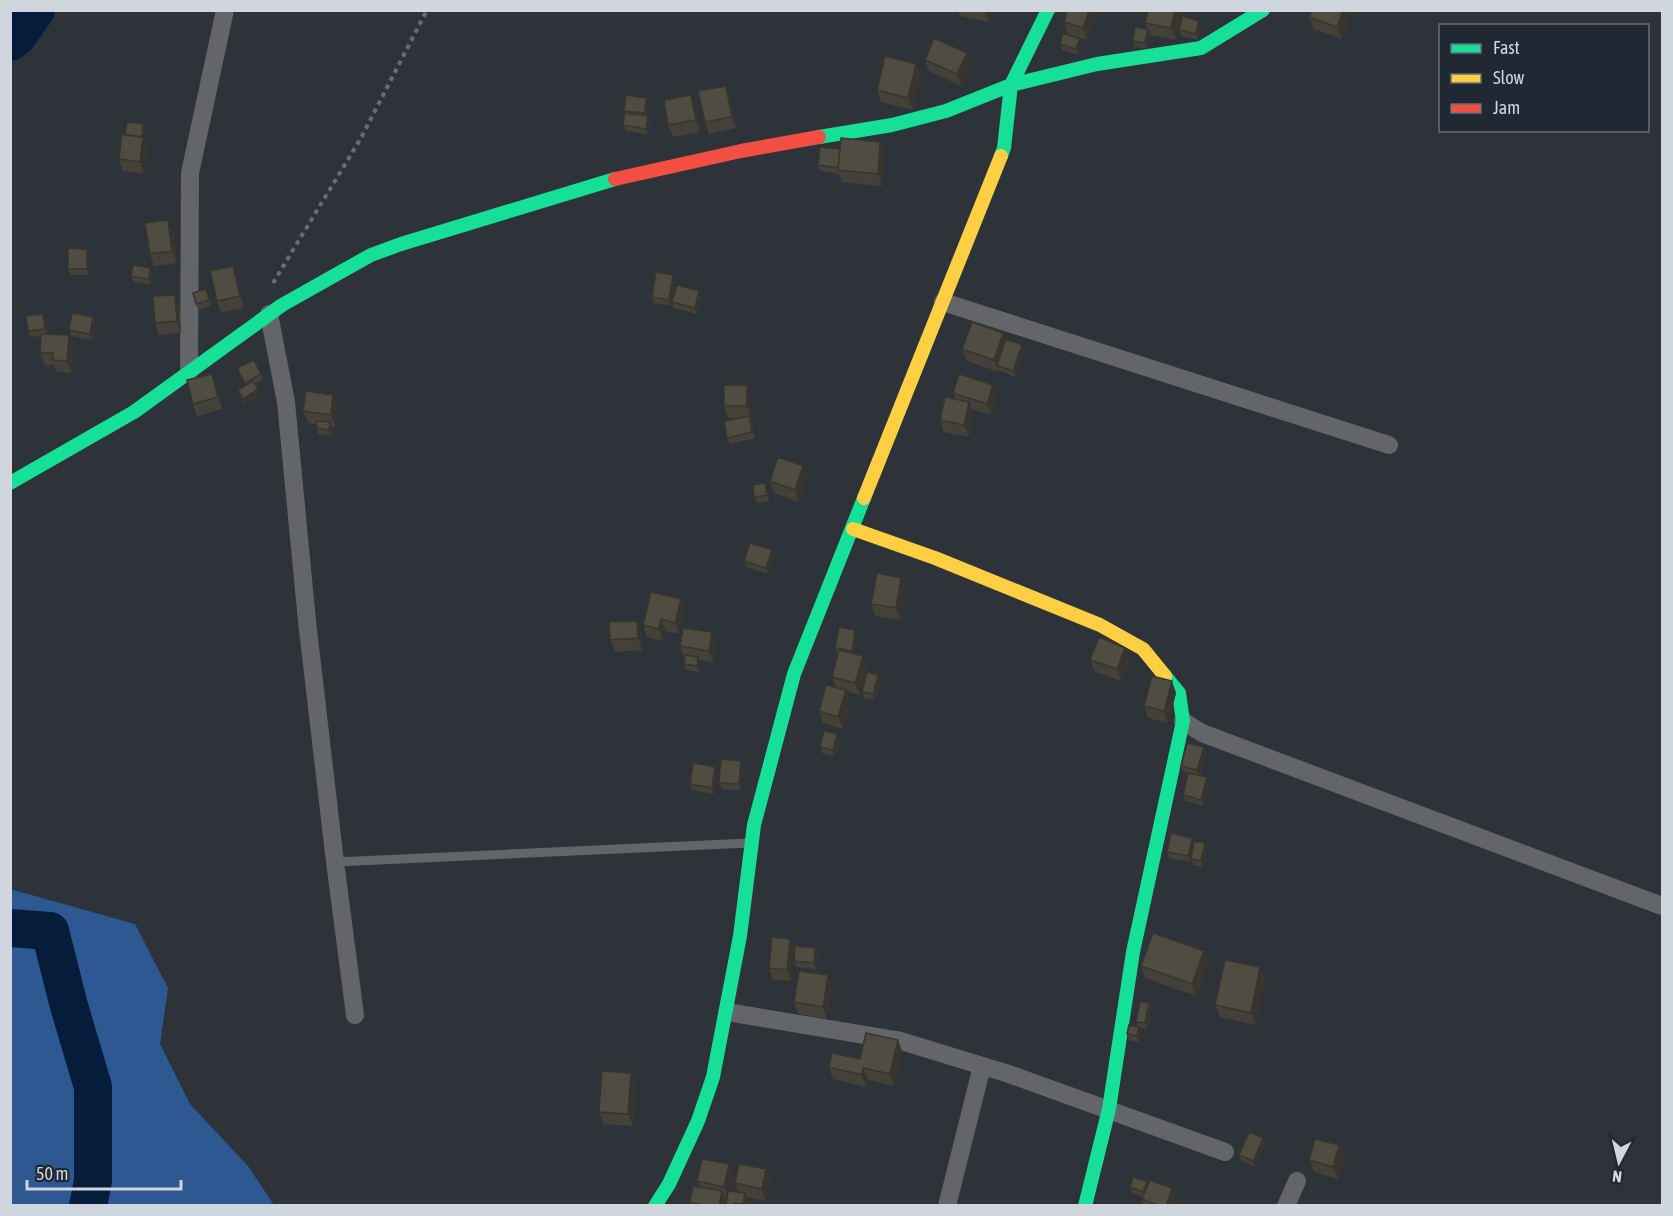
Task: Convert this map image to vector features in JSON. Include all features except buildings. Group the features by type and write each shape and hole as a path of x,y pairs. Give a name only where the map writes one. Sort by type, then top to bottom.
{"street":[{"path":"189,372 190,173 225,10"},
{"path":"655,1206 669,1184 698,1121 713,1077 740,936 754,825 794,674 1004,148 1011,85 1048,10"},
{"path":"10,483 134,412 269,314 371,255 597,183 741,151 892,125 946,111 1011,85 1097,64 1201,48 1263,10"},
{"path":"943,302 1389,445"},
{"path":"269,314 286,402 307,621 334,862 355,1016"},
{"path":"853,529 934,558 1100,625 1143,650 1179,693 1183,720 1133,952 1109,1109 1085,1206"},
{"path":"1183,720 1202,733 1662,906"},
{"path":"727,1012 901,1041 1109,1109 1225,1152"},
{"path":"946,1206 982,1066"},
{"path":"1286,1206 1297,1181"}],"lane":[{"path":"334,862 752,843"}],"path":[{"path":"267,292 361,138 427,10"}],"shaded area":[{"path":"10,889 135,924 168,988 160,1044 190,1104 248,1166 274,1205 11,1205"}],"waterway":[{"path":"10,42 17,37 36,10"},
{"path":"10,928 50,931 93,1087 93,1181 88,1206"}],"traffic: fast":[{"path":"1001,156 1004,148 1011,85 1048,10"},
{"path":"819,137 892,125 946,111 1011,85 1097,64 1201,48 1263,10"},
{"path":"10,483 134,412 282,305 371,255 615,179"},
{"path":"655,1206 669,1184 698,1121 713,1077 740,936 754,825 794,674 864,498"},
{"path":"1085,1206 1109,1109 1133,952 1183,721 1179,693 1165,676"}],"traffic: slow":[{"path":"864,498 1001,156"},
{"path":"853,529 935,558 1100,625 1143,649 1165,676"}],"traffic: jam":[{"path":"615,179 741,151 819,137"}]}
